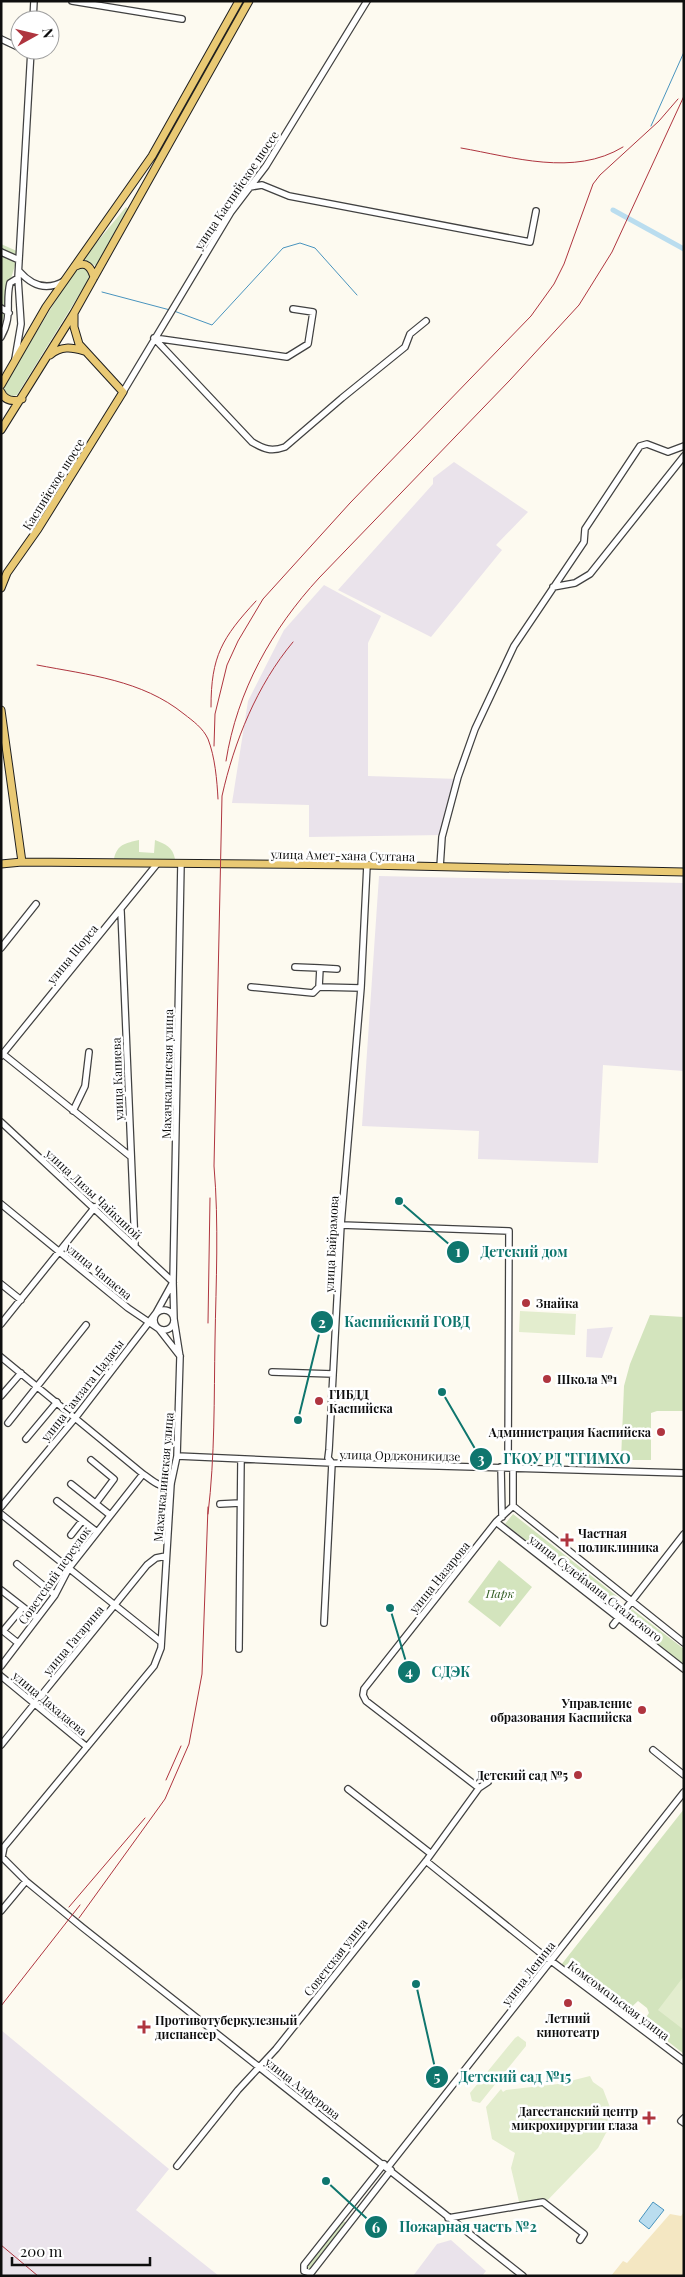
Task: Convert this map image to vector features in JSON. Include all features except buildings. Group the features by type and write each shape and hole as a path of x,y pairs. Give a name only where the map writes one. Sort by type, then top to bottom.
{"main road":[{"path":"1,385 46,307 152,156 239,1"},
{"path":"1,430 74,313 249,1"},
{"path":"74,267 81,263 86,264 92,269 94,278"},
{"path":"74,313 76,337 84,352 123,392"},
{"path":"45,358 56,350 64,348 84,352"},
{"path":"1,392 8,400 22,399"},
{"name":"Каспийское шоссе","path":"1,588 7,573 38,529 123,392"},
{"path":"1,710 22,862"},
{"name":"улица Амет-хана Султана","path":"1,864 22,862 367,865 684,872"}],"street":[{"path":"72,1 182,19"},
{"name":"улица Каспийское шоссе","path":"123,392 231,212 289,129 367,1"},
{"path":"14,362 21,324 19,260 31,60"},
{"path":"250,187 262,185 289,196 530,242 536,211"},
{"path":"1,252 19,260"},
{"path":"19,274 34,285 44,287 54,287 66,280"},
{"path":"1,337 6,328 9,313 10,303 7,294 10,283 19,274"},
{"path":"1,308 9,313"},
{"path":"154,338 287,357 308,344 313,312 293,309"},
{"path":"154,338 252,442 264,449 275,450 285,448 342,398 405,347 410,334 426,321"},
{"path":"440,868 442,837 458,777 475,730 514,646 584,542 585,529 640,446 646,444 668,452 684,446"},
{"path":"553,587 575,583 590,574 684,456"},
{"name":"Махачкалинская улица","path":"2,1857 3,1846 154,1666 161,1642 171,1484 177,1456 180,1357 174,1319 173,1282 181,863"},
{"name":"улица Щорса","path":"2,1055 157,864"},
{"name":"улица Байрамова","path":"324,1623 332,1463 328,1458 341,1225 361,988 367,865"},
{"path":"1,948 36,904"},
{"name":"улица Капиева","path":"121,910 135,1246"},
{"path":"295,967 337,969"},
{"path":"251,987 313,993 319,987 320,968"},
{"path":"319,987 361,988"},
{"path":"73,1111 85,1086 90,1052"},
{"path":"2,1055 130,1156"},
{"name":"улица Лизы Чайкиной","path":"1,1122 173,1282"},
{"name":"улица Чапаева","path":"1,1204 159,1329 180,1357"},
{"path":"1,1324 61,1253 95,1208"},
{"path":"341,1225 509,1231 508,1467 502,1517"},
{"name":"улица Гамзата Цадасы","path":"1,1507 76,1417 156,1313 173,1282"},
{"path":"1,1284 21,1300"},
{"path":"162,1310 168,1311 174,1319 173,1325 168,1330 159,1329 154,1322 156,1313 162,1310"},
{"path":"8,1423 86,1325"},
{"path":"1,1357 143,1474 160,1486 166,1487 171,1484"},
{"path":"272,1372 333,1374"},
{"path":"1,1396 21,1373"},
{"path":"26,1439 57,1402"},
{"name":"улица Орджоникидзе","path":"177,1456 332,1463 684,1473"},
{"path":"239,1650 241,1459"},
{"path":"91,1460 114,1479 96,1503"},
{"path":"508,1467 513,1506"},
{"name":"Советский переулок","path":"1,1666 55,1595 69,1568 143,1474"},
{"path":"71,1484 110,1515"},
{"path":"57,1501 97,1532"},
{"path":"220,1504 240,1503"},
{"name":"улица Назарова","path":"480,1788 366,1701 363,1695 364,1689 406,1634 496,1522 513,1506"},
{"name":"улица Сулеймана Стальского","path":"513,1506 684,1643"},
{"path":"1,1514 161,1642"},
{"path":"70,1536 82,1522"},
{"name":"улица Сулеймана Стальского","path":"496,1522 684,1669"},
{"path":"613,1625 684,1534"},
{"name":"улица Гагарина","path":"1,1745 34,1702 151,1562 166,1556"},
{"path":"17,1564 55,1595"},
{"path":"1,1590 38,1618"},
{"path":"18,1643 3,1631 23,1607"},
{"name":"улица Дахадаева","path":"1,1676 87,1747"},
{"path":"653,1750 684,1775"},
{"name":"Советская улица","path":"177,2166 238,2090 260,2067 426,1861 430,1853 480,1788 488,1782"},
{"path":"348,1790 430,1853"},
{"name":"улица Ленина","path":"388,2167 304,2265 304,2272 311,2273 388,2167 684,1792"},
{"name":"улица Алферова","path":"2,1857 26,1881 523,2276"},
{"name":"Комсомольская улица","path":"426,1861 550,1960 684,2061"},
{"path":"1,1911 26,1881"},
{"path":"684,2118 681,2121 684,2123"},
{"path":"448,2218 542,2202 584,2234 580,2240"}],"shaded area":[{"path":"454,462 528,512 496,545 502,550 431,637 338,590 433,484 433,478"},
{"path":"324,585 381,616 368,643 368,776 459,779 443,835 309,837 309,805 232,803 248,701 284,630"},
{"path":"379,876 684,883 684,1071 603,1065 598,1163 478,1159 479,1131 362,1126"},
{"path":"613,1327 602,1358 586,1357 587,1329"},
{"path":"1,2030 169,2169 136,2210 219,2276 1,2276"},
{"path":"451,2240 486,2271 482,2276 413,2276 437,2244"}],"green space":[{"path":"126,207 128,209 96,266 83,259"},
{"path":"1,244 19,252 6,295 6,307 1,327"},
{"path":"79,267 87,268 90,274 87,282 17,395 9,397 3,392 3,387 75,269"},
{"path":"139,840 139,852 154,853 155,840 170,849 175,859 114,859 120,847 126,843"},
{"path":"520,1311 576,1314 575,1335 519,1332"},
{"path":"650,1315 684,1317 684,1411 657,1411 651,1413 651,1460 621,1460 624,1386 630,1364"},
{"path":"513,1514 618,1597 611,1607 505,1524"},
{"name":"Парк","path":"499,1560 532,1587 500,1627 468,1602"},
{"path":"632,1609 684,1649 684,1665 625,1619"},
{"path":"684,1809 684,2054 643,2022 649,2013 647,2008 638,2001 624,2014 561,1965"},
{"path":"684,1976 684,2030 658,2010"},
{"path":"518,2036 526,2042 526,2046 480,2103 472,2101 470,2093"},
{"path":"590,2076 593,2082 603,2089 614,2118 598,2148 541,2207 520,2206 511,2168 515,2153 492,2139 486,2107 501,2089 503,2092 506,2090 558,2084"},
{"path":"343,2221 347,2223 310,2270 306,2267"}],"sand":[{"path":"684,2212 684,2276 611,2276 623,2261 627,2263 670,2214 681,2216"}],"water":[{"path":"653,2202 664,2210 649,2229 639,2221"}],"waterway":[{"path":"651,126 684,52"},
{"path":"613,210 684,249"},
{"path":"174,311 212,325 283,248 300,243 315,248 357,295"},
{"path":"102,292 170,310"}],"railway":[{"path":"226,761 231,735 248,686 259,662 286,618 319,578 510,380 579,305 612,252 684,96"},
{"path":"214,746 215,714 227,665 238,641 263,599 350,503 531,316 554,284 564,264 593,184 600,175 659,121 678,99"},
{"path":"461,148 522,160 564,163 604,156 623,147"},
{"path":"211,707 213,674 221,649 235,626 256,601"},
{"path":"208,1514 212,1470 214,1405 217,1231 214,1166 222,796 233,755 248,715 268,677 293,642"},
{"path":"37,665 114,680 133,686 151,693 184,714 201,728 208,739 214,761 218,799"},
{"path":"208,1323 210,1198"},
{"path":"79,1918 165,1799 189,1744 202,1674 208,1507"},
{"path":"166,1780 181,1746"},
{"path":"69,1907 145,1818"},
{"path":"1,2006 80,1905"},
{"path":"1,2245 38,2276"}],"place":[{"name":"Детский дом","path":"399,1201"},
{"name":"Знайка","path":"526,1303"},
{"name":"Школа №1","path":"547,1379"},
{"name":"ГКОУ РД \"ГГИМХО","path":"442,1392"},
{"name":"ГИБДД Каспийска","path":"319,1401"},
{"name":"Каспийский ГОВД","path":"298,1420"},
{"name":"Администрация Каспийска","path":"661,1432"},
{"name":"Частная поликлиника","path":"567,1540"},
{"name":"СДЭК","path":"390,1608"},
{"name":"Управление образования Каспийска","path":"642,1710"},
{"name":"Детский сад №5","path":"578,1775"},
{"name":"Детский сад №15","path":"416,1984"},
{"name":"Летний кинотеатр","path":"568,2003"},
{"name":"Противотуберкулезный диспансер","path":"144,2027"},
{"name":"Дагестанский центр микрохирургии глаза","path":"649,2118"},
{"name":"Пожарная часть №2","path":"326,2181"}]}
